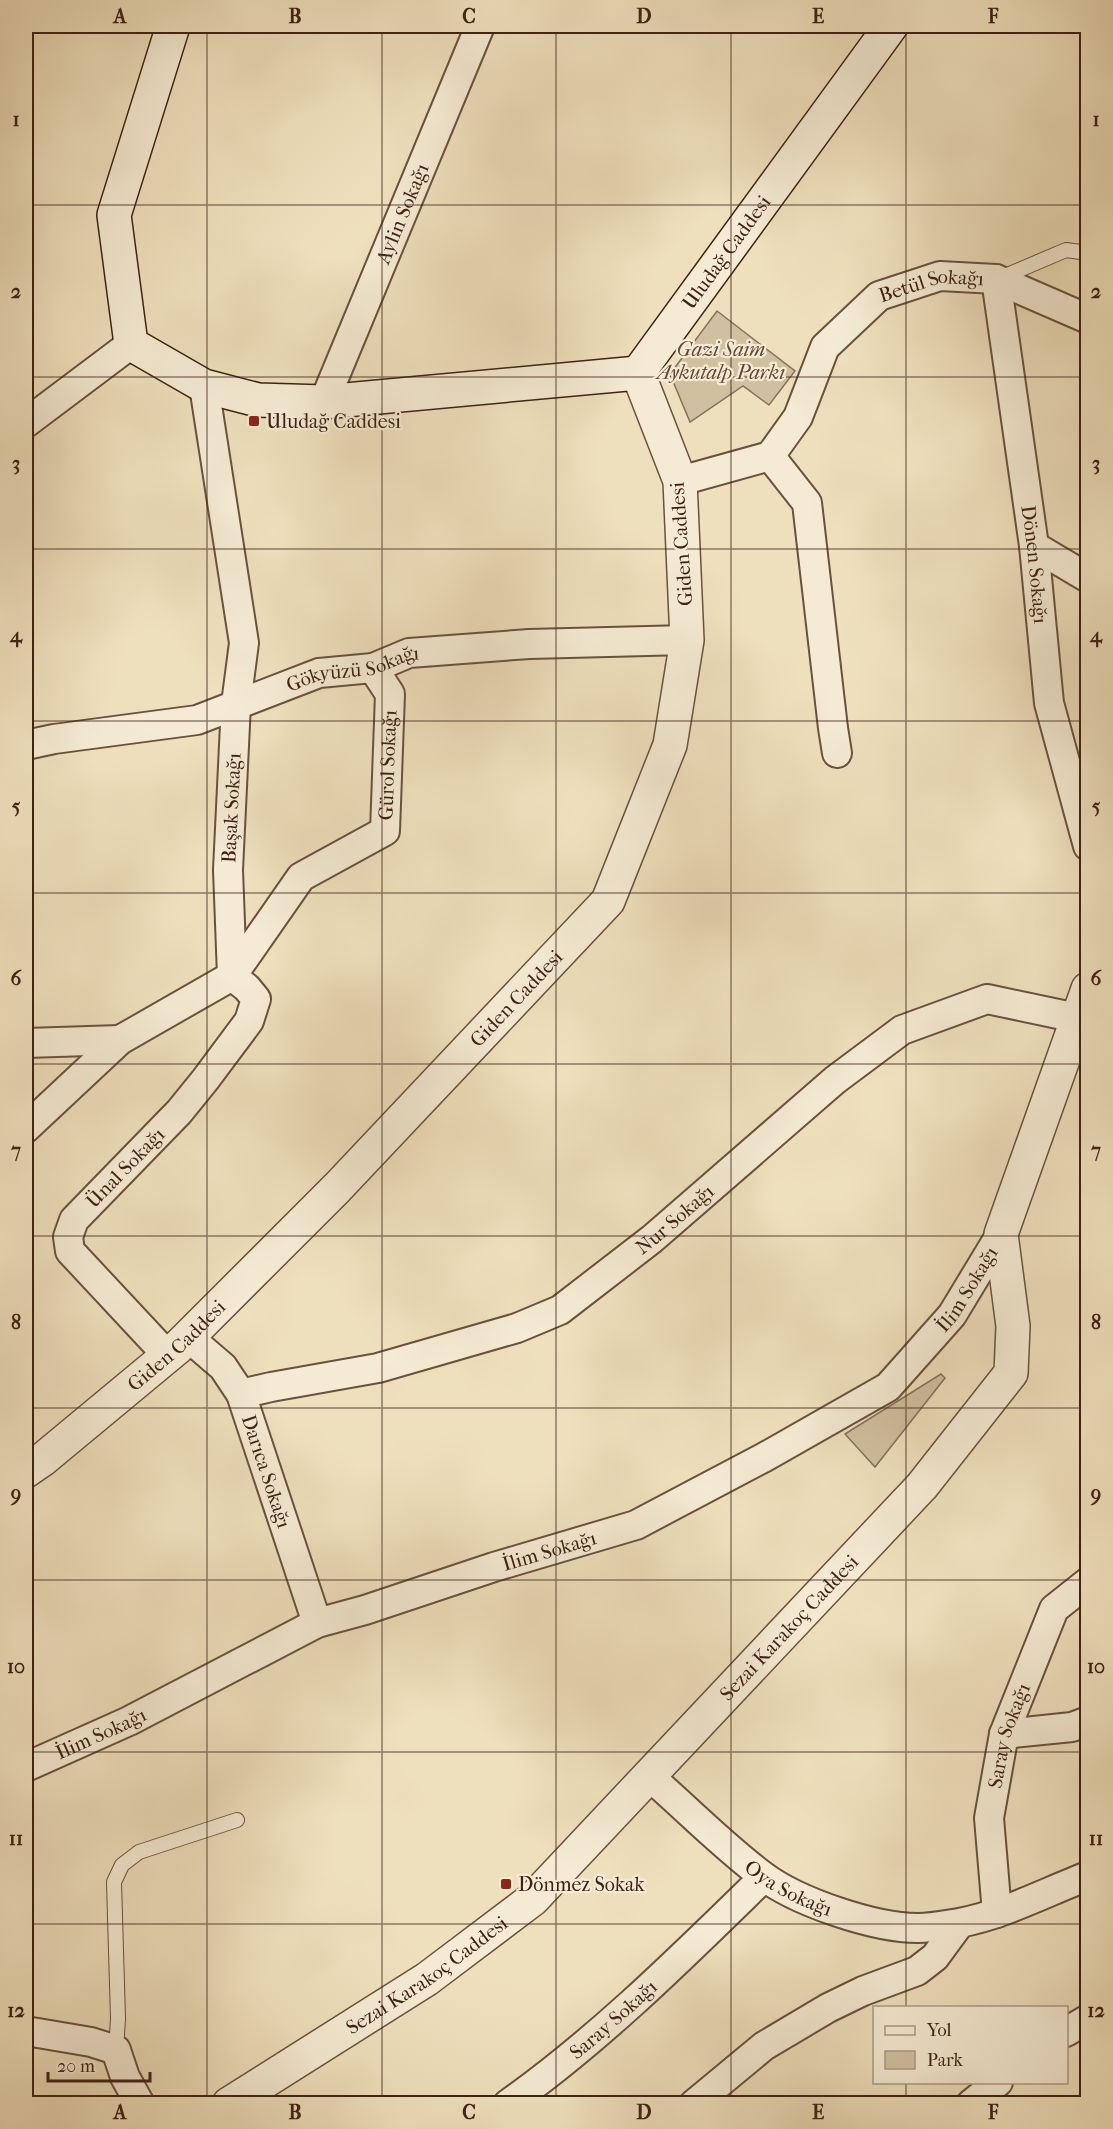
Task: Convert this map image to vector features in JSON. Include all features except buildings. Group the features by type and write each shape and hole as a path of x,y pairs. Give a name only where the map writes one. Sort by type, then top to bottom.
{"street":[{"path":"131,344 114,215 173,26"},
{"name":"Aylin Sokağı","path":"324,402 480,26"},
{"name":"Uludağ Caddesi","path":"639,373 891,26"},
{"name":"Betül Sokağı","path":"770,456 798,417 825,347 879,296 940,276 996,279 1088,319"},
{"name":"Dönen Sokağı","path":"996,279 1034,546 1049,703 1088,846"},
{"path":"131,344 204,386 258,400 324,402 639,373"},
{"path":"26,423 131,344"},
{"name":"Giden Caddesi","path":"26,1471 178,1346 338,1188 608,901 670,745 687,640 680,481 639,373"},
{"name":"Başak Sokağı","path":"204,386 244,643 236,704 228,870 232,976"},
{"path":"680,481 770,456 807,503 832,728 837,753"},
{"path":"1034,546 1088,578"},
{"name":"Gökyüzü Sokağı","path":"26,745 54,739 197,720 319,673 373,668 409,653 529,645 687,640"},
{"name":"Gürol Sokağı","path":"232,976 301,877 385,831 390,694 373,668"},
{"path":"26,1128 120,1040 232,976"},
{"name":"Ünal Sokağı","path":"178,1346 70,1251 68,1237 74,1220 178,1112 249,1021 255,999 247,988 232,976"},
{"name":"Nur Sokağı","path":"241,1394 272,1386 378,1368 517,1328 560,1310 652,1239 835,1080 902,1030 987,999 1082,1004"},
{"name":"Sezai Karakoç Caddesi","path":"229,2103 427,1979 533,1899 922,1486 1011,1372 1013,1326 1001,1234 1082,1004"},
{"path":"26,1042 120,1040"},
{"name":"İlim Sokağı","path":"26,1767 129,1721 317,1623 636,1525 763,1458 888,1387 952,1315 1001,1234"},
{"name":"Darıca Sokağı","path":"178,1346 224,1367 241,1394 317,1623"},
{"name":"Saray Sokağı","path":"997,1913 989,1818 1004,1734 1054,1609 1088,1582"},
{"path":"1004,1734 1072,1726 1088,1721"},
{"name":"Oya Sokağı","path":"649,1776 764,1877 836,1912 873,1922 917,1928 960,1923 997,1913 1088,1876"},
{"name":"Saray Sokağı","path":"508,2103 547,2076 656,1982 764,1877"},
{"path":"694,2103 764,2046 819,2013 863,1991 917,1971 935,1957 960,1923"},
{"path":"1068,2031 1088,2019"},
{"path":"26,2031 91,2042 116,2050 124,2077 140,2103"},
{"path":"971,2103 995,2084"}],"lane":[{"path":"996,279 1066,250 1088,253"},
{"path":"116,2050 118,2019 114,1882 122,1866 139,1852 237,1820"}],"green space":[{"name":"Gazi Saim Aykutalp Parkı","path":"717,311 795,371 769,405 743,386 690,422 670,374"},
{"path":"941,1374 945,1378 875,1467 845,1434"}],"place":[{"name":"Uludağ Caddesi","path":"254,421"},
{"name":"Dönmez Sokak","path":"506,1884"}]}
